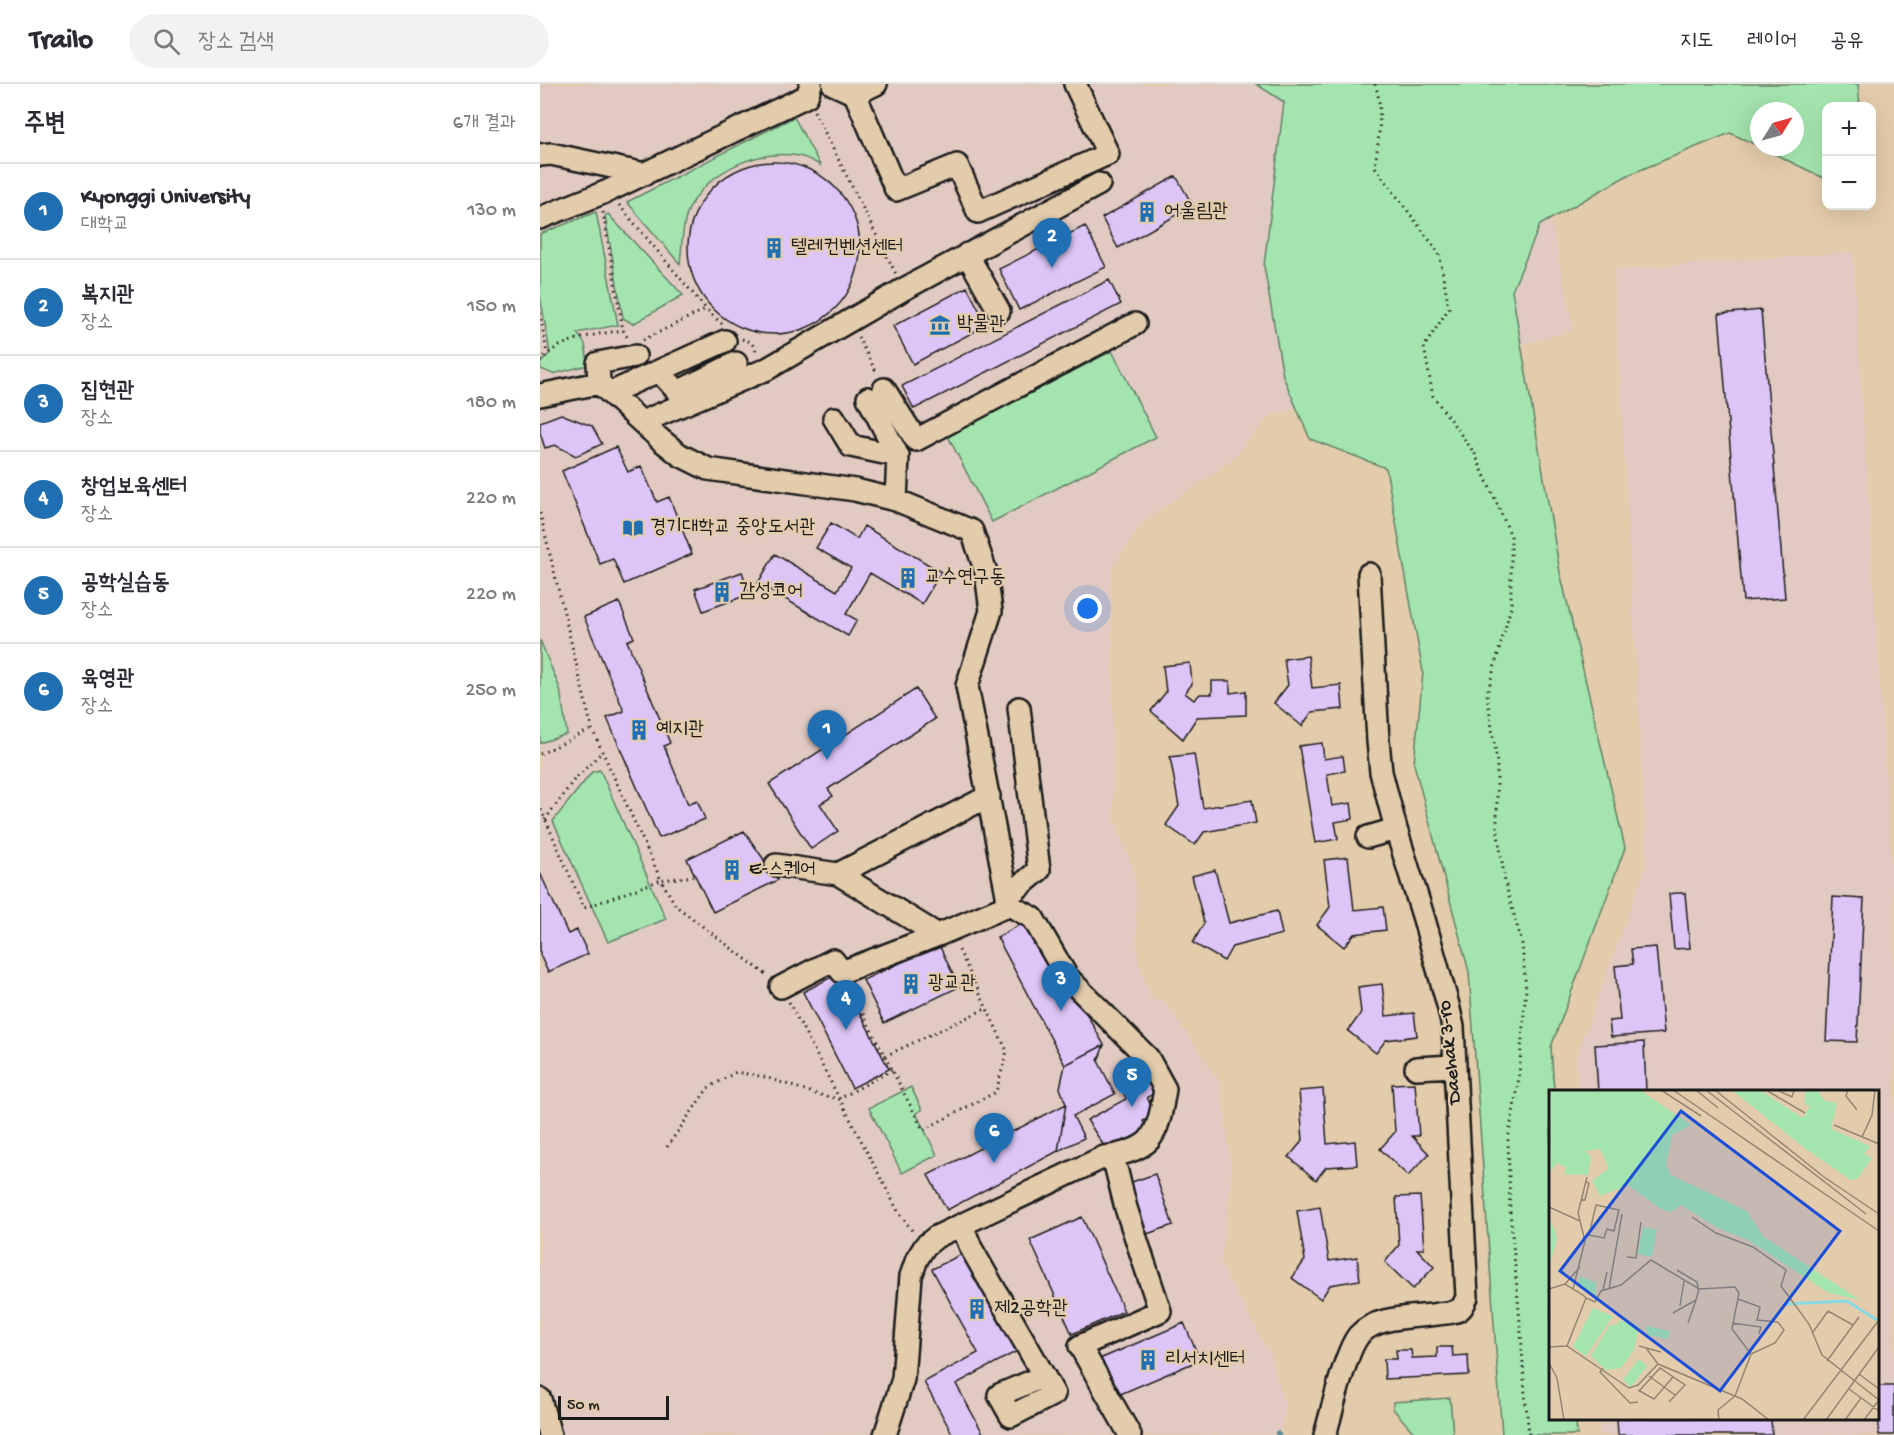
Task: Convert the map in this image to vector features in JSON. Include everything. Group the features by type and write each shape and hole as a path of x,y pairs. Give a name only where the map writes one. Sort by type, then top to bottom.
{"street":[{"path":"833,84 855,94 896,190 957,165 978,212 1108,154 1075,84"},
{"path":"855,94 876,84"},
{"path":"540,218 645,174 809,90"},
{"path":"540,155 551,154 645,174"},
{"path":"642,422 767,369 904,289 1099,184"},
{"path":"968,255 999,311"},
{"path":"876,393 916,440 1135,324"},
{"path":"540,395 604,388 659,371 728,335"},
{"path":"637,348 598,363 604,388 661,440 681,455 708,469 855,490 896,500 972,531 986,572 991,611 968,686 1008,901 1034,918 1067,977 1148,1058 1165,1089 1159,1119 1148,1141 1121,1156 1104,1157 936,1237 925,1246 917,1258 911,1276 903,1379 885,1435"},
{"path":"659,371 678,392 736,363"},
{"path":"876,393 898,456 896,500"},
{"path":"834,418 850,446 898,456"},
{"name":"Daehak 3-ro","path":"1328,1425 1351,1349 1359,1335 1369,1326 1383,1321 1460,1310 1467,1297 1452,1027 1449,1005 1381,772 1369,574"},
{"path":"782,987 833,960 842,972 944,933 1008,901 1039,870 1019,708"},
{"path":"838,874 989,796"},
{"path":"1368,837 1396,829"},
{"path":"776,865 838,874 944,933"},
{"path":"1416,1068 1454,1066"},
{"path":"1113,1156 1126,1208 1160,1311 1080,1346 1130,1435"},
{"path":"962,1225 971,1248 1044,1376"},
{"path":"540,1399 550,1435"}],"path":[{"path":"1375,84 1379,128 1375,167 1439,253 1444,279 1449,308 1425,347 1433,396 1475,454 1511,536 1511,607 1487,694 1497,763 1497,827 1505,882 1522,944 1526,989 1518,1086 1508,1139 1510,1211 1524,1394 1530,1435"},
{"path":"809,90 904,289"},
{"path":"604,193 623,330 637,348 706,309"},
{"path":"604,193 728,335 751,342 767,369"},
{"path":"540,313 547,353"},
{"path":"850,321 876,393"},
{"path":"540,361 547,353 579,338 623,330"},
{"path":"540,513 592,729 661,880 676,906 782,987 899,1213 925,1246"},
{"path":"540,754 592,729"},
{"path":"545,820 573,782 602,752"},
{"path":"540,807 584,908 661,880 694,876"},
{"path":"842,972 923,1130 996,1092 1008,1051 987,1008 944,933"},
{"path":"885,1056 987,1008"},
{"path":"667,1147 708,1088 736,1072 765,1077 838,1099 892,1070"}],"shaded area":[{"path":"540,84 1522,84 1574,330 1269,416 1231,461 1144,521 1111,570 1114,817 1135,874 1138,961 1150,996 1166,1003 1220,1082 1232,1172 1221,1265 1270,1353 1286,1406 1279,1435 540,1435"},
{"path":"1853,252 1894,909 1894,1435 1600,1435 1599,1420 1879,1420 1879,1090 1578,1090 1576,1057 1647,864 1614,270"}],"green space":[{"path":"1256,84 1858,84 1860,102 1822,102 1822,177 1779,156 1804,156 1804,102 1750,102 1750,142 1730,133 1628,175 1540,225 1512,291 1560,572 1625,848 1551,1047 1554,1090 1549,1090 1549,1420 1576,1420 1577,1435 1502,1435 1469,972 1414,764 1423,672 1386,468 1310,439 1283,376 1264,266 1284,102"},
{"path":"794,117 820,165 799,156 768,156 738,164 711,181 700,192 688,211 680,264 627,202"},
{"path":"596,212 618,325 577,333 585,344 588,365 553,374 541,369 540,364 550,353 540,295 540,234"},
{"path":"608,214 683,295 633,324 623,318 605,216"},
{"path":"1112,351 1156,437 992,522 948,436"},
{"path":"540,640 560,689 567,734 540,743"},
{"path":"600,770 666,919 608,942 553,821 592,772"},
{"path":"911,1087 922,1110 916,1113 937,1155 902,1173 869,1108"},
{"path":"1450,1398 1453,1435 1416,1435 1393,1409 1393,1402"}],"building":[{"name":"텔레컨벤션센터","path":"774,162 807,169 835,187 853,215 860,248 853,281 835,309 807,327 774,334 741,327 713,309 695,281 688,248 695,215 713,187 741,169"},
{"name":"어울림관","path":"1176,176 1193,206 1118,248 1102,218"},
{"path":"1085,226 1106,267 1019,310 999,269"},
{"path":"1109,280 1121,304 914,409 902,386"},
{"name":"박물관","path":"967,287 987,325 913,364 893,326"},
{"path":"1761,310 1785,598 1743,601 1719,314"},
{"path":"561,414 592,426 602,444 576,456 555,445 545,448 540,433 540,422"},
{"name":"경기대학교 중앙도서관","path":"616,447 628,472 641,466 657,502 669,497 692,554 624,584 613,559 600,564 562,471"},
{"name":"교수연구동","path":"831,523 857,539 864,526 941,572 922,604 870,573 846,614 857,620 848,636 758,583 775,554 837,591 851,568 816,548"},
{"name":"감성코어","path":"742,572 750,594 703,611 695,589"},
{"name":"예지관","path":"619,602 634,638 627,641 670,743 664,746 688,804 697,800 705,819 659,838 607,718 624,711 584,617"},
{"path":"1308,656 1312,688 1341,685 1343,709 1312,712 1302,726 1274,703 1288,685 1284,659"},
{"path":"1190,663 1192,684 1185,693 1194,700 1200,694 1212,694 1212,681 1230,681 1230,693 1246,691 1246,715 1197,717 1183,739 1151,711 1166,692 1163,666"},
{"path":"916,689 935,719 828,789 833,796 820,804 838,831 811,849 769,784"},
{"path":"1322,743 1324,759 1343,756 1345,771 1327,774 1332,806 1351,803 1353,819 1335,822 1338,839 1315,843 1299,746"},
{"path":"1194,754 1203,808 1252,800 1256,823 1204,832 1195,845 1166,825 1179,806 1170,757"},
{"name":"E-스퀘어","path":"744,831 778,880 713,912 687,859"},
{"path":"1348,857 1354,910 1383,907 1386,930 1354,934 1344,947 1317,925 1330,907 1324,860"},
{"path":"1215,870 1229,923 1277,911 1282,934 1232,947 1224,961 1193,943 1204,923 1192,876"},
{"path":"540,873 568,934 577,930 588,954 548,972 540,955"},
{"path":"1685,893 1690,948 1674,949 1669,894"},
{"path":"1833,897 1864,899 1857,1042 1826,1041"},
{"path":"1033,918 1104,1045 1065,1065 997,937"},
{"name":"광교관","path":"939,945 959,987 884,1023 863,980"},
{"path":"1656,947 1664,1033 1611,1037 1609,1021 1620,1020 1615,966 1633,964 1631,949"},
{"path":"839,973 889,1069 852,1088 803,992"},
{"path":"1382,984 1386,1016 1414,1013 1417,1036 1386,1040 1376,1053 1348,1031 1361,1013 1358,987"},
{"path":"1644,1042 1646,1090 1598,1090 1595,1045"},
{"path":"1104,1045 1098,1061 1115,1094 1073,1116 1084,1138 1058,1151 1066,1104 1060,1088 1065,1065"},
{"path":"1145,1060 1160,1091 1147,1097 1155,1115 1143,1121 1148,1131 1108,1152 1087,1120 1126,1099 1118,1074"},
{"path":"1415,1083 1419,1136 1412,1136 1429,1154 1408,1176 1380,1149 1395,1132 1392,1084"},
{"path":"1323,1089 1327,1144 1355,1141 1357,1165 1326,1167 1316,1180 1289,1157 1303,1140 1299,1091"},
{"path":"1066,1104 1058,1151 947,1210 928,1175"},
{"path":"1155,1174 1173,1225 1147,1234 1129,1183"},
{"path":"1420,1196 1424,1249 1417,1249 1434,1267 1413,1289 1385,1262 1399,1245 1396,1197"},
{"path":"1320,1207 1329,1261 1357,1257 1360,1280 1330,1285 1321,1299 1292,1278 1305,1260 1297,1211"},
{"path":"1082,1217 1124,1311 1072,1334 1030,1240"},
{"name":"제2공학관","path":"968,1251 1021,1349 956,1384 984,1435 953,1435 924,1382 978,1353 932,1269"},
{"name":"리서치센터","path":"1184,1323 1200,1360 1111,1398 1095,1361"},
{"path":"1437,1347 1452,1347 1453,1356 1468,1355 1469,1375 1385,1379 1384,1359 1397,1359 1396,1350 1411,1350 1412,1358 1437,1357"},
{"path":"1879,1386 1894,1386 1894,1435 1879,1435"},
{"path":"1617,1420 1771,1420 1772,1435 1618,1435"}],"place":[{"name":"어울림관","path":"1147,212"},
{"name":"텔레컨벤션센터","path":"774,248"},
{"name":"복지관","path":"1052,268"},
{"name":"박물관","path":"940,325"},
{"name":"경기대학교 중앙도서관","path":"633,528"},
{"name":"교수연구동","path":"908,578"},
{"name":"감성코어","path":"722,592"},
{"name":"예지관","path":"639,730"},
{"name":"Kyonggi University","path":"827,760"},
{"name":"E-스퀘어","path":"732,870"},
{"name":"광교관","path":"911,984"},
{"name":"집현관","path":"1061,1011"},
{"name":"창업보육센터","path":"846,1030"},
{"name":"공학실습동","path":"1132,1107"},
{"name":"육영관","path":"994,1163"},
{"name":"제2공학관","path":"977,1309"},
{"name":"리서치센터","path":"1148,1360"}]}
